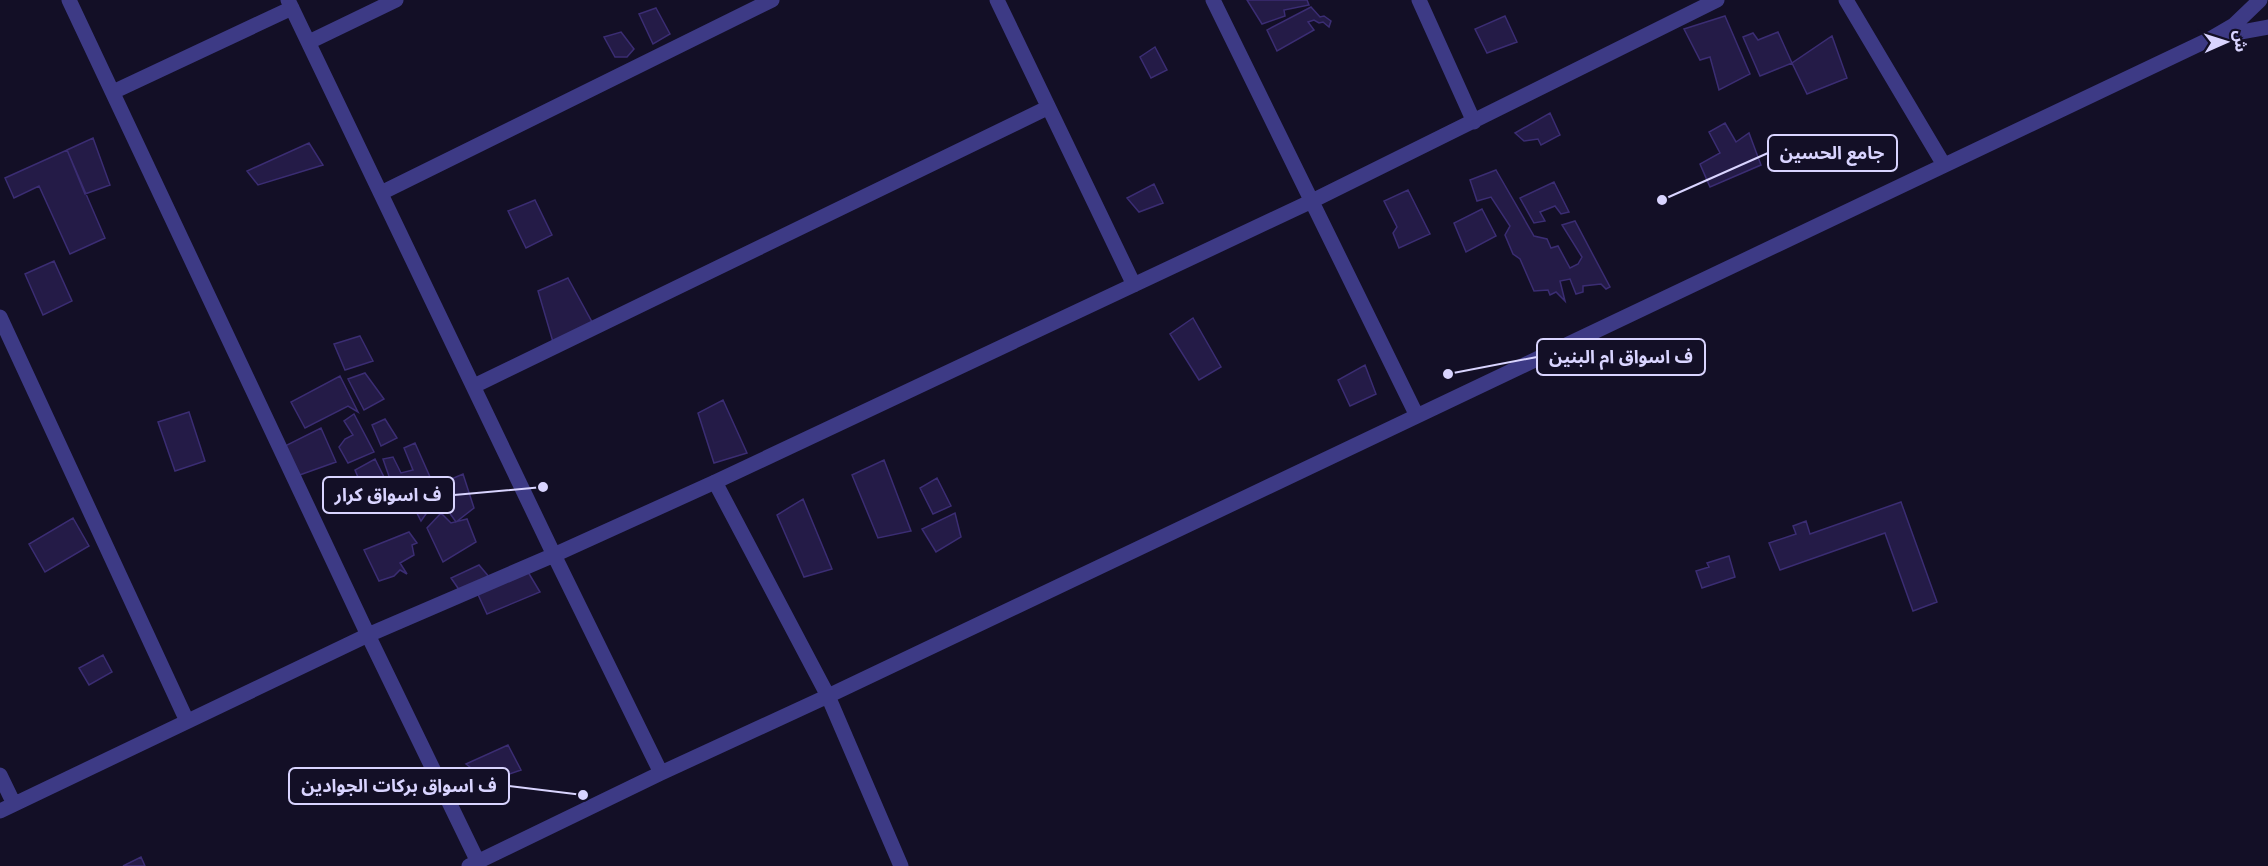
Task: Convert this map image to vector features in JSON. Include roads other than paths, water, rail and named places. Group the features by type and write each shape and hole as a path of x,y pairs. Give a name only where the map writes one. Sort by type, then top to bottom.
{"street":[{"path":"69,0 368,635 473,864 2210,39 2234,25 2260,0"},
{"path":"309,42 396,0"},
{"path":"381,193 772,0"},
{"path":"997,0 1134,285"},
{"path":"1213,0 1417,416"},
{"path":"1419,0 1474,122"},
{"path":"0,811 368,635 715,483 1311,201 1718,0"},
{"path":"1846,0 1944,165"},
{"path":"113,92 290,4 661,773"},
{"path":"2210,39 2241,30 2268,27"},
{"path":"474,386 1047,108"},
{"path":"0,316 187,721"},
{"path":"715,483 828,696 901,866"},
{"path":"0,775 14,804"}],"place":[{"name":"جامع الحسين","path":"1662,200"},
{"name":"ف اسواق ام البنين","path":"1448,374"},
{"name":"ف اسواق كرار","path":"543,487"},
{"name":"ف اسواق بركات الجوادين","path":"583,795"}]}
